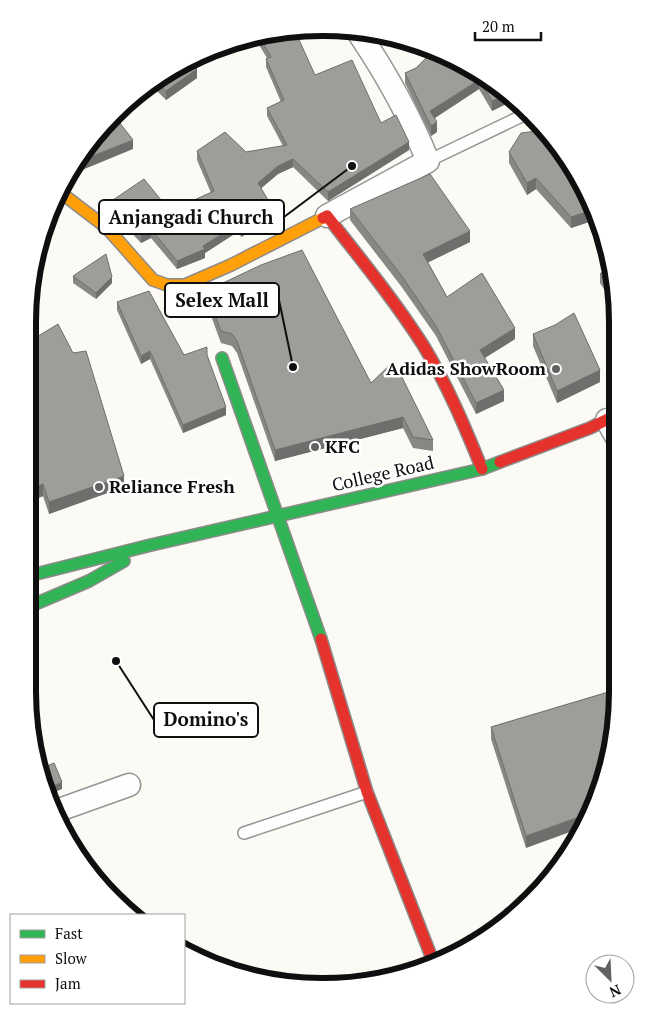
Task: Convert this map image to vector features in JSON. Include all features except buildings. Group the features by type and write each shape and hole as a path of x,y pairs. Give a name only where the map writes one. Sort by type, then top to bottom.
{"street":[{"path":"66,196 107,228 153,280 167,285 184,285 231,265 327,216 428,162 415,129 382,68 363,40"},
{"path":"327,216 391,297 424,346 459,413 482,470"},
{"path":"222,358 332,670 367,792 431,956"},
{"name":"College Road","path":"36,574 152,545 482,470 609,425"},
{"path":"36,604 89,581 152,545"},
{"path":"62,810 129,785"}],"lane":[{"path":"428,162 521,116"},
{"path":"244,833 367,792"}],"traffic: fast":[{"path":"222,358 321,639"},
{"path":"36,574 151,545 482,469 500,462"},
{"path":"36,604 89,581 124,561"}],"traffic: slow":[{"path":"66,196 107,228 153,280 167,285 185,285 231,265 323,218"}],"traffic: jam":[{"path":"323,218 327,216 389,295 423,345 448,390 482,469"},
{"path":"500,462 590,428 609,418"},
{"path":"321,639 367,792 431,956"}],"place":[{"name":"Anjangadi Church","path":"352,166"},
{"name":"Selex Mall","path":"293,367"},
{"name":"Adidas ShowRoom","path":"556,369"},
{"name":"KFC","path":"315,447"},
{"name":"Reliance Fresh","path":"99,487"},
{"name":"Domino's","path":"116,661"}]}
